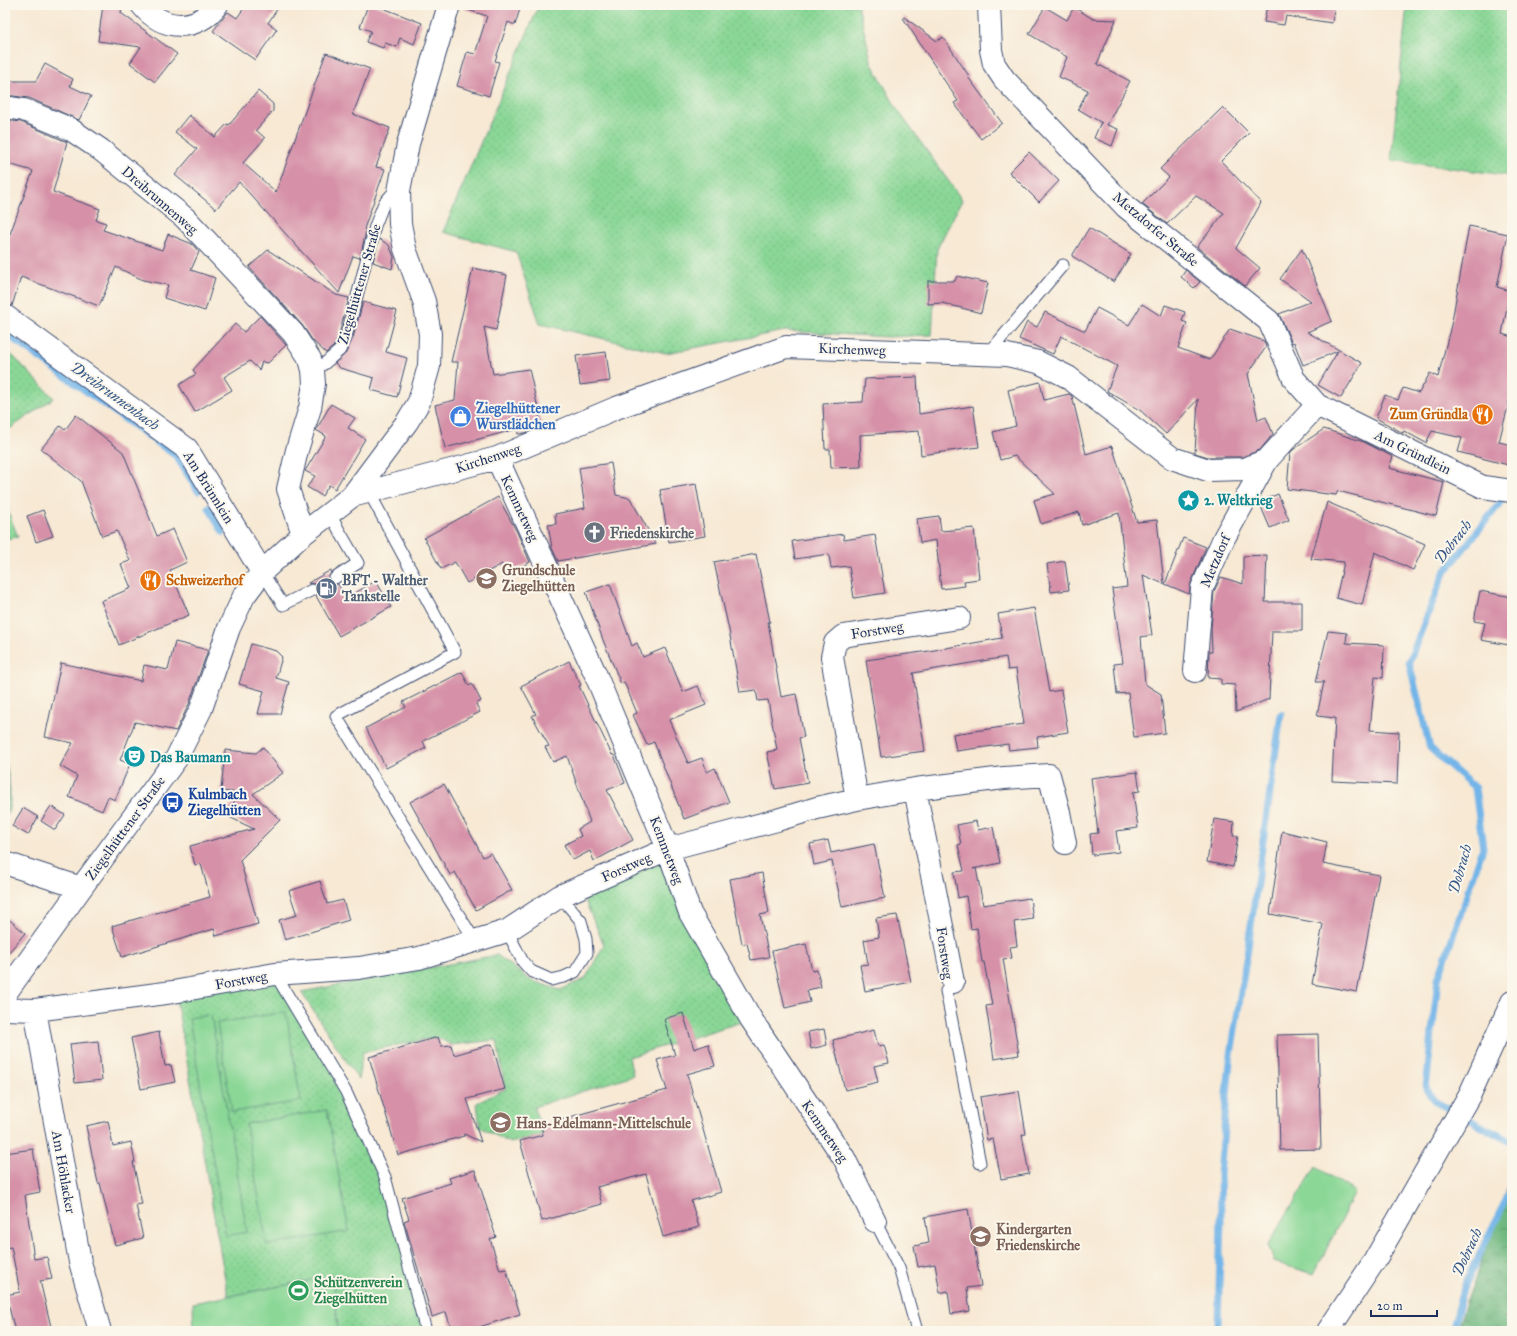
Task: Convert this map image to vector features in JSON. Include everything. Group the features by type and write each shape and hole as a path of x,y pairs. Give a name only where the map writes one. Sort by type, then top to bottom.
{"street":[{"path":"142,5 160,21 182,26 197,23 212,12 217,5"},
{"name":"Ziegelhüttener Straße","path":"5,994 176,759 201,709 229,628 244,596 262,572 303,534 329,513 360,494 408,422 419,402 429,366 430,334 424,301 405,249 402,236 399,191 408,144 449,5"},
{"name":"Metzdorfer Straße","path":"992,8 991,50 994,64 1004,80 1126,207 1269,321 1294,379 1317,405"},
{"name":"Dreibrunnenweg","path":"5,107 24,110 70,129 101,150 185,218 293,333 310,359 313,370"},
{"name":"Am Brünnlein","path":"5,316 187,449 262,572"},
{"name":"Kirchenweg","path":"360,494 497,458 616,408 786,347 1007,355 1038,362 1068,377 1172,458 1208,470 1245,469 1267,460 1317,405"},
{"path":"303,534 288,489 296,450 310,408 314,384 313,370"},
{"name":"Am Gründlein","path":"1317,405 1483,487 1512,491"},
{"name":"Kemmetweg","path":"497,458 595,673 668,849 690,913 751,1019 844,1158 875,1221"},
{"name":"Metzdorf","path":"1195,671 1202,588 1224,538 1267,460"},
{"name":"Forstweg","path":"857,799 832,657 835,643 843,636 959,618"},
{"name":"Forstweg","path":"5,1009 35,1010 173,992 275,974 359,968 411,959 507,931 560,896 668,849 817,808 857,799 915,789 1004,778 1049,775 1059,812 1065,843"},
{"name":"Forstweg","path":"915,789 953,982"},
{"path":"5,863 81,888"},
{"path":"1328,1331 1375,1260 1470,1094 1512,1002"},
{"name":"Am Höhlacker","path":"35,1010 80,1262 100,1331"}],"lane":[{"name":"Ziegelhüttener Straße","path":"313,370 332,358 340,350 352,316 375,226 384,203 399,191"},
{"path":"988,354 1063,265"},
{"path":"360,494 455,652 336,716 475,941"},
{"path":"329,513 358,563 335,578"},
{"path":"262,572 283,605 312,590"},
{"path":"507,931 523,962 531,971 551,980 564,977 575,972 587,953 586,939 581,921 560,896"},
{"path":"275,974 346,1092 384,1177 426,1331"},
{"name":"Forstweg","path":"953,982 946,992 980,1163"},
{"path":"875,1221 899,1268 917,1331"}],"green space":[{"path":"539,5 858,5 872,64 897,109 962,200 937,249 932,335 887,337 785,331 666,353 540,324 516,252 443,232"},
{"path":"1407,5 1512,5 1512,176 1391,160"},
{"path":"5,350 9,352 54,398 5,432"},
{"path":"5,503 18,537 5,539"},
{"path":"5,758 9,780 10,805 5,817"},
{"path":"668,849 751,1019 629,1057 633,1075 534,1107 543,1135 510,1143 480,1127 477,1103 505,1089 497,1040 451,1045 437,1037 363,1052 358,1079 301,992 497,955 530,980 560,990 585,979 604,945 583,896"},
{"path":"275,974 346,1092 385,1177 426,1331 338,1331 333,1276 228,1296 176,999"},
{"path":"286,1012 301,1101 232,1112 217,1023"},
{"path":"211,1015 247,1232 226,1236 189,1018"},
{"path":"327,1110 349,1231 267,1245 246,1124"},
{"path":"1316,1167 1355,1192 1314,1274 1274,1262 1268,1244"},
{"path":"1512,1175 1512,1331 1456,1331"},
{"name":"Schützenverein Ziegelhütten","path":"333,1276 338,1331 194,1331 193,1303"}],"building":[{"path":"103,5 122,5 121,13 177,54 155,82 130,63 141,47 98,41"},
{"path":"246,5 280,5 268,23 277,29 255,60 213,31 228,12 237,18"},
{"path":"368,5 375,5 422,23 414,44 400,38 397,47 385,43 383,48 366,42 371,31 360,27"},
{"path":"466,5 521,5 515,25 508,22 495,61 499,62 489,96 457,86 467,52 475,54 487,16 465,9"},
{"path":"1267,5 1335,5 1332,23 1286,16 1284,25 1264,22"},
{"path":"1045,7 1067,20 1074,7 1093,19 1116,20 1097,64 1130,81 1107,125 1118,129 1112,146 1094,138 1101,122 1078,109 1088,90 1059,77 1067,57 1029,34"},
{"path":"904,17 937,41 943,37 969,76 968,77 1002,123 981,139 954,103 958,101 903,18"},
{"path":"326,53 370,69 353,114 390,128 376,167 385,169 364,229 366,231 360,258 353,256 339,293 239,182 216,209 175,175 197,149 175,132 189,115 215,137 227,124 229,125 258,91 273,104 273,111 256,130 265,138 243,163 276,192"},
{"path":"45,64 73,79 70,86 91,96 79,120 29,98 5,95 5,81 36,81"},
{"path":"1223,107 1249,133 1221,161 1261,203 1236,248 1260,268 1245,286 1197,247 1224,213 1196,196 1167,224 1142,204 1169,177 1160,169"},
{"path":"5,120 21,122 67,142 53,192 100,209 96,220 106,223 103,230 162,250 168,234 192,244 199,252 191,270 215,278 205,311 164,298 168,285 143,280 116,267 99,306 21,277 12,306 5,304 5,232 10,234 33,171 5,163"},
{"path":"1029,152 1059,181 1039,202 1009,172"},
{"path":"1469,226 1508,234 1497,287 1510,291 1502,334 1512,337 1512,390 1499,442 1512,445 1512,466 1458,452 1462,438 1432,431 1426,443 1404,431 1403,433 1376,418 1385,395 1398,400 1403,388 1419,393 1430,373 1438,377 1452,321"},
{"path":"1089,228 1131,254 1114,282 1072,256"},
{"path":"379,239 389,245 394,257 392,269 373,262"},
{"path":"1302,249 1332,321 1307,332 1362,363 1341,398 1318,385 1338,351 1303,365 1294,342 1292,343 1279,314 1311,301 1280,279"},
{"path":"268,250 336,295 349,298 334,346 326,353 313,341 302,325 249,267"},
{"path":"473,268 507,275 496,330 484,327 493,374 529,369 542,426 525,433 518,434 517,429 445,448 435,405 455,400 458,362 451,362"},
{"path":"1186,270 1200,282 1194,288 1181,277"},
{"path":"957,276 988,283 981,313 942,303 928,304 928,281 955,281"},
{"path":"363,302 397,311 386,352 407,358 397,397 371,390 374,378 340,368 335,363 346,353 353,338"},
{"path":"1142,304 1161,316 1165,305 1185,312 1182,321 1187,323 1178,348 1210,360 1230,329 1264,341 1266,347 1248,374 1258,420 1266,417 1273,434 1260,450 1242,457 1208,457 1195,453 1198,399 1166,434 1141,411 1107,391 1117,366 1061,336 1053,354 1019,339 1027,322 1037,327 1045,312 1085,331 1097,308 1129,325"},
{"path":"260,316 286,345 268,363 262,362 259,370 250,361 224,377 232,390 195,412 179,385 196,374 193,370 235,324 244,332"},
{"path":"606,352 610,381 580,385 576,356"},
{"path":"917,377 919,414 973,406 979,447 921,455 919,431 860,435 861,467 831,468 830,449 825,449 823,404 863,402 865,379"},
{"path":"1040,382 1044,400 1069,394 1072,396 1086,454 1112,446 1137,522 1157,520 1164,584 1143,575 1152,635 1141,637 1145,684 1161,694 1165,733 1134,737 1128,693 1117,694 1114,664 1123,663 1112,589 1127,587 1119,513 1082,525 1079,512 1041,524 1034,500 1055,494 1015,456 1000,460 993,432 1016,426 1008,390"},
{"path":"331,404 355,418 348,428 365,439 335,489 329,485 322,496 307,487 315,476 305,471 326,436 316,430"},
{"path":"76,415 123,452 157,536 173,529 187,562 170,570 189,615 119,645 101,601 131,588 121,564 130,561 117,531 102,536 81,481 41,449 60,426 65,430"},
{"path":"1324,429 1364,442 1393,457 1389,468 1444,482 1436,516 1338,491 1336,495 1287,489 1290,453"},
{"name":"Friedenskirche","path":"611,463 616,495 630,498 656,544 558,561 552,548 548,525 556,524 555,514 585,508 579,468"},
{"path":"696,484 705,536 669,542 660,490"},
{"path":"1278,494 1289,520 1270,528 1259,502"},
{"path":"498,497 517,532 530,562 508,574 502,564 467,583 455,562 441,569 424,538"},
{"path":"1327,502 1425,544 1413,570 1375,552 1362,605 1336,598 1344,562 1311,559"},
{"path":"43,510 53,536 36,542 27,516"},
{"path":"939,516 941,531 974,528 979,579 964,581 965,586 941,589 936,540 920,543 917,519"},
{"path":"843,534 844,540 875,535 885,593 854,598 849,566 831,568 829,554 795,559 792,541"},
{"path":"1183,538 1206,547 1191,583 1189,594 1165,584"},
{"path":"756,554 770,622 768,622 781,697 796,694 804,737 799,738 808,783 775,789 767,752 777,750 768,700 758,701 756,690 740,692 729,630 714,562"},
{"path":"1267,555 1265,602 1302,602 1302,631 1272,631 1269,699 1236,712 1235,685 1221,684 1221,679 1208,678 1209,652 1212,652 1211,628 1214,591 1221,577 1243,584 1243,556"},
{"path":"1065,561 1069,590 1051,592 1047,564"},
{"path":"331,570 332,572 328,578 329,581 332,584 338,584 346,598 376,581 391,607 339,636 316,596 319,591 318,586 308,583"},
{"path":"610,584 632,646 637,643 643,657 665,648 683,692 698,686 706,705 669,720 688,763 702,758 707,772 715,768 729,802 684,819 654,742 647,745 633,715 637,713 624,682 621,684 586,592"},
{"path":"1480,591 1512,597 1512,631 1509,645 1481,640 1485,623 1474,621"},
{"path":"1034,608 1049,692 1061,690 1068,732 1037,737 1038,747 1009,750 1008,744 956,751 953,734 1024,724 1016,669 1008,670 1006,657 913,673 925,751 881,757 866,660 1002,638 998,614"},
{"path":"1328,631 1347,633 1346,643 1384,645 1383,678 1375,677 1370,730 1399,732 1397,784 1332,781 1335,718 1317,716 1324,682 1316,682"},
{"path":"175,642 208,650 189,704 176,731 135,722 120,760 130,764 115,800 108,797 102,811 69,797 77,776 60,766 73,743 45,737 61,663 141,681 144,665 168,670"},
{"path":"251,644 276,651 282,657 276,678 289,682 280,714 258,714 264,691 239,684"},
{"path":"569,661 581,685 579,686 612,755 614,755 625,783 607,790 633,840 594,861 590,851 573,860 564,845 581,836 578,829 590,822 567,756 553,762 545,747 549,746 532,716 536,714 521,686"},
{"path":"462,672 469,686 472,684 481,701 476,704 480,712 423,741 426,748 386,768 366,728 406,707 403,702"},
{"path":"263,747 283,773 253,794 280,820 240,860 258,924 216,936 214,929 122,957 112,926 210,897 201,864 195,865 190,846 254,829 223,814 243,793 221,791 225,750 256,753"},
{"path":"1137,772 1140,791 1133,792 1138,828 1116,831 1119,852 1092,855 1090,834 1098,833 1091,778"},
{"path":"444,784 483,857 491,853 512,890 476,910 455,872 450,875 410,802"},
{"path":"51,806 65,815 55,830 41,821"},
{"path":"23,808 38,817 28,835 12,826"},
{"path":"1214,819 1234,822 1233,836 1238,836 1233,867 1207,862"},
{"path":"976,821 978,830 993,827 1000,863 976,868 983,905 1030,898 1033,919 1014,922 1017,946 1010,947 1012,958 1003,959 1019,1055 994,1059 986,1006 992,1005 984,962 982,962 977,928 971,929 966,896 958,898 954,872 964,871 958,845 961,844 957,825"},
{"path":"1282,831 1327,842 1323,864 1379,875 1357,992 1312,984 1323,924 1270,914"},
{"path":"828,840 831,853 874,844 885,898 842,907 832,861 814,865 810,844"},
{"path":"762,873 769,913 760,915 769,957 751,960 747,943 742,944 730,879"},
{"path":"320,881 327,904 343,900 349,920 285,940 279,920 297,915 289,891"},
{"path":"897,915 911,982 865,991 860,965 868,964 864,940 879,937 876,918"},
{"path":"5,916 25,933 5,957"},
{"path":"806,944 812,971 817,970 821,987 807,990 810,1002 785,1008 772,951"},
{"path":"683,1013 694,1049 708,1044 715,1066 687,1074 721,1192 691,1201 699,1227 663,1237 646,1174 597,1187 602,1204 542,1221 520,1141 543,1135 541,1125 667,1090 657,1060 675,1055 664,1019"},
{"path":"824,1029 827,1045 811,1049 808,1032"},
{"path":"874,1030 878,1046 884,1045 889,1063 874,1066 878,1082 845,1090 833,1040"},
{"path":"159,1032 165,1066 171,1065 175,1082 141,1089 131,1038"},
{"path":"1318,1034 1321,1149 1280,1150 1277,1035"},
{"path":"438,1037 441,1046 451,1045 454,1055 492,1044 505,1089 467,1099 481,1142 464,1134 464,1136 398,1155 369,1057"},
{"path":"98,1041 102,1080 75,1083 70,1044"},
{"path":"1019,1091 1026,1134 1022,1135 1029,1174 1001,1179 993,1139 987,1140 980,1097"},
{"path":"108,1121 113,1146 131,1142 135,1162 133,1162 142,1204 136,1205 143,1238 115,1245 100,1183 98,1183 86,1126"},
{"path":"33,1149 40,1192 25,1195 34,1259 47,1257 52,1279 40,1281 52,1331 15,1331 6,1295 20,1292 11,1247 5,1248 5,1153"},
{"path":"475,1170 496,1237 490,1239 500,1270 506,1269 520,1314 467,1331 452,1331 446,1312 432,1317 404,1221 409,1219 402,1198 451,1183 449,1178"},
{"path":"968,1209 981,1286 967,1288 970,1311 951,1314 948,1291 940,1293 935,1264 918,1267 914,1246 929,1243 925,1217"}],"waterway":[{"name":"Dreibrunnenbach","path":"5,333 176,456 198,491"},
{"name":"Dobrach","path":"1506,493 1501,502 1444,573 1409,662 1430,748 1475,788 1483,848 1438,979 1426,1088 1434,1101 1512,1142"},
{"name":"Dreibrunnenbach","path":"209,508 223,532"},
{"path":"1218,1324 1221,1220 1220,1174 1230,1061 1247,954 1281,714"},
{"name":"Dobrach","path":"1452,1331 1465,1285 1512,1187"}],"place":[{"name":"Zum Gründla","path":"1483,414"},
{"name":"Ziegelhüttener Wurstlädchen","path":"461,416"},
{"name":"2. Weltkrieg","path":"1188,500"},
{"name":"Friedenskirche","path":"595,533"},
{"name":"Grundschule Ziegelhütten","path":"487,578"},
{"name":"Schweizerhof","path":"151,580"},
{"name":"BFT - Walther Tankstelle","path":"327,588"},
{"name":"Das Baumann","path":"135,757"},
{"name":"Kulmbach Ziegelhütten","path":"173,802"},
{"name":"Hans-Edelmann-Mittelschule","path":"501,1123"},
{"name":"Kindergarten Friedenskirche","path":"980,1237"},
{"name":"Schützenverein Ziegelhütten","path":"299,1290"}]}
